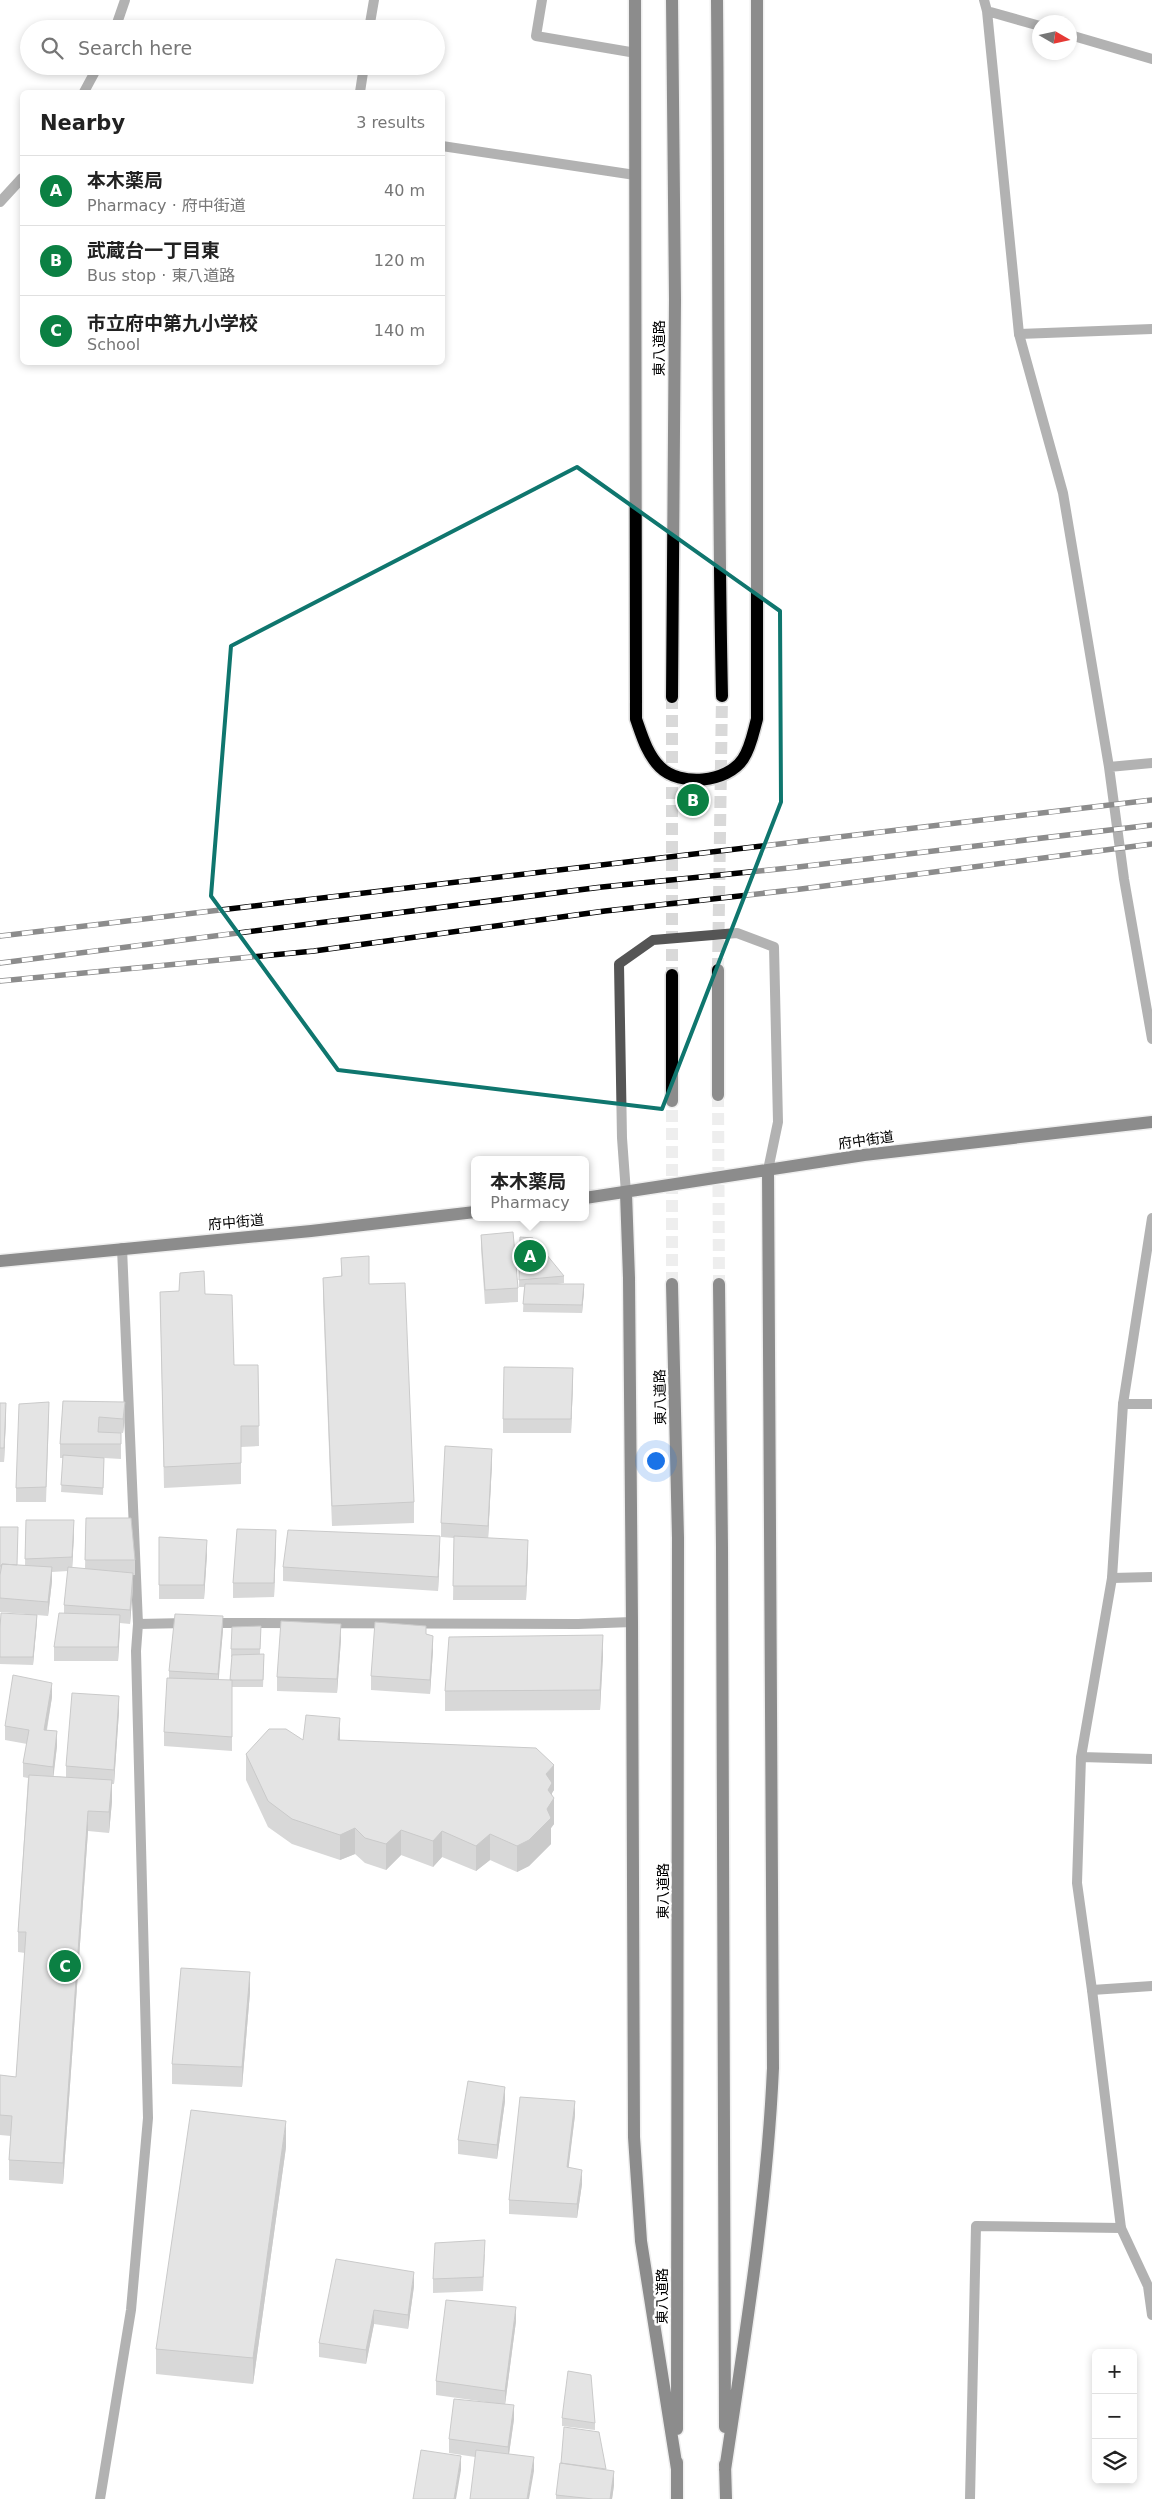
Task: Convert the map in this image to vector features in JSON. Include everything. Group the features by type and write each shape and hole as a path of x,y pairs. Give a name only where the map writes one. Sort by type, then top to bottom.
{"main road":[{"path":"635,0 636,719 646,746 661,768 681,778 700,779 716,777 734,768 742,760 751,744 757,719 757,0"},
{"name":"東八道路","path":"672,0 675,298 672,696"},
{"path":"717,0 720,295 718,496 722,696"},
{"path":"718,970 718,1095"},
{"path":"672,975 672,1101"},
{"name":"府中街道","path":"589,1198 864,1155 1152,1122"},
{"path":"725,2470 758,2246 769,2142 773,2068 768,1170"},
{"path":"626,1193 629,1278 632,1622 634,2137 641,2241 677,2469"},
{"name":"府中街道","path":"0,1261 311,1231 471,1212"},
{"name":"東八道路","path":"672,1284 678,1538 677,2499"},
{"path":"719,1284 726,2499"}],"street":[{"path":"117,20 125,0"},
{"path":"371,20 374,0"},
{"path":"542,0 536,36 636,53"},
{"path":"984,0 987,11 1019,334 1063,493 1109,767 1124,880 1152,1038"},
{"path":"987,11 1032,24"},
{"path":"1077,37 1152,59"},
{"path":"85,90 93,75"},
{"path":"360,90 363,75"},
{"path":"445,146 635,175"},
{"path":"0,202 20,180"},
{"path":"1019,334 1152,329"},
{"path":"1109,767 1152,764"},
{"path":"626,1193 622,1138 619,964 653,940 738,933 774,947 778,1122 768,1170"},
{"path":"1152,1218 1123,1404 1112,1578 1081,1757 1077,1883 1121,2228 1148,2286 1152,2315"},
{"path":"100,2499 131,2310 148,2118 136,1651 138,1624 122,1248"},
{"path":"1123,1404 1152,1404"},
{"path":"1112,1578 1152,1577"},
{"path":"138,1624 578,1624 632,1622"},
{"path":"1081,1757 1152,1759"},
{"path":"1092,1990 1152,1986"},
{"path":"970,2499 976,2226 1121,2228"}],"highlighted area":[{"path":"577,467 780,611 781,802 662,1109 338,1070 211,896 231,646"}],"building":[{"path":"513,1232 518,1288 485,1290 481,1235"},
{"path":"520,1237 533,1238 564,1276 519,1280"},
{"path":"369,1256 369,1284 405,1283 414,1502 332,1506 323,1278 342,1276 341,1258"},
{"path":"204,1271 205,1294 232,1295 234,1365 258,1365 259,1426 241,1426 241,1463 164,1467 160,1292 179,1291 180,1273"},
{"path":"525,1284 584,1284 582,1305 523,1304"},
{"path":"504,1367 573,1368 571,1419 503,1419"},
{"path":"63,1401 125,1402 123,1419 99,1417 98,1432 121,1433 121,1444 60,1444"},
{"path":"49,1402 46,1487 16,1488 19,1404"},
{"path":"0,1403 6,1403 4,1448 0,1448"},
{"path":"445,1446 492,1449 488,1526 441,1523"},
{"path":"63,1455 104,1458 103,1488 61,1485"},
{"path":"86,1518 131,1518 135,1560 85,1560"},
{"path":"26,1520 74,1520 72,1557 25,1559"},
{"path":"0,1527 18,1527 17,1565 2,1564 0,1566"},
{"path":"237,1529 276,1530 274,1583 233,1583"},
{"path":"288,1530 440,1536 438,1577 283,1567"},
{"path":"454,1536 528,1540 526,1586 453,1586"},
{"path":"159,1537 207,1540 204,1585 159,1585"},
{"path":"2,1564 52,1567 48,1602 0,1598"},
{"path":"68,1567 133,1573 130,1610 64,1605"},
{"path":"1,1613 37,1615 33,1657 0,1657"},
{"path":"59,1613 120,1615 118,1647 54,1647"},
{"path":"175,1614 223,1616 218,1674 169,1671"},
{"path":"281,1621 341,1624 337,1679 277,1677"},
{"path":"375,1622 426,1626 426,1634 433,1636 430,1680 371,1676"},
{"path":"261,1626 260,1649 231,1649 232,1627"},
{"path":"603,1635 600,1690 445,1691 449,1637"},
{"path":"264,1654 263,1680 230,1680 232,1655"},
{"path":"13,1675 52,1683 44,1730 57,1731 53,1767 23,1763 29,1730 5,1726"},
{"path":"167,1678 232,1680 232,1737 164,1732"},
{"path":"72,1693 119,1696 114,1770 66,1766"},
{"path":"306,1715 340,1718 338,1740 536,1748 554,1765 546,1774 552,1783 548,1790 554,1798 547,1809 551,1818 529,1840 517,1846 490,1834 476,1846 442,1831 433,1841 401,1830 386,1844 365,1838 355,1828 340,1835 292,1819 268,1801 246,1754 269,1729 286,1729 303,1740"},
{"path":"29,1775 112,1780 109,1812 88,1811 63,2163 9,2160 12,2116 0,2115 0,2075 16,2077 26,1932 18,1932"},
{"path":"181,1968 250,1972 242,2067 172,2064"},
{"path":"468,2081 505,2087 497,2145 458,2140"},
{"path":"520,2097 575,2101 567,2167 582,2170 577,2204 509,2200"},
{"path":"191,2110 286,2121 253,2358 156,2349"},
{"path":"485,2240 483,2277 433,2279 435,2243"},
{"path":"336,2259 414,2272 408,2315 374,2310 366,2350 319,2343"},
{"path":"446,2300 516,2307 505,2391 436,2381"},
{"path":"568,2371 591,2375 595,2423 562,2418"},
{"path":"454,2399 514,2405 508,2447 449,2439"},
{"path":"564,2427 599,2432 606,2469 561,2463"},
{"path":"421,2450 461,2456 454,2499 413,2499"},
{"path":"476,2450 534,2457 527,2499 470,2499"},
{"path":"560,2463 614,2471 610,2499 556,2495"}],"tunnel":[{"path":"718,970 722,696"},
{"path":"672,697 672,975"},
{"path":"718,1095 719,1284"},
{"path":"672,1101 672,1284"}],"railway":[{"path":"0,936 1152,800"},
{"path":"0,963 602,887 798,867 1152,825"},
{"path":"0,981 314,951 605,911 801,889 1152,844"}],"place":[{"name":"武蔵台一丁目東","path":"693,800"},
{"name":"本木薬局","path":"530,1256"},
{"name":"市立府中第九小学校","path":"65,1966"}]}
